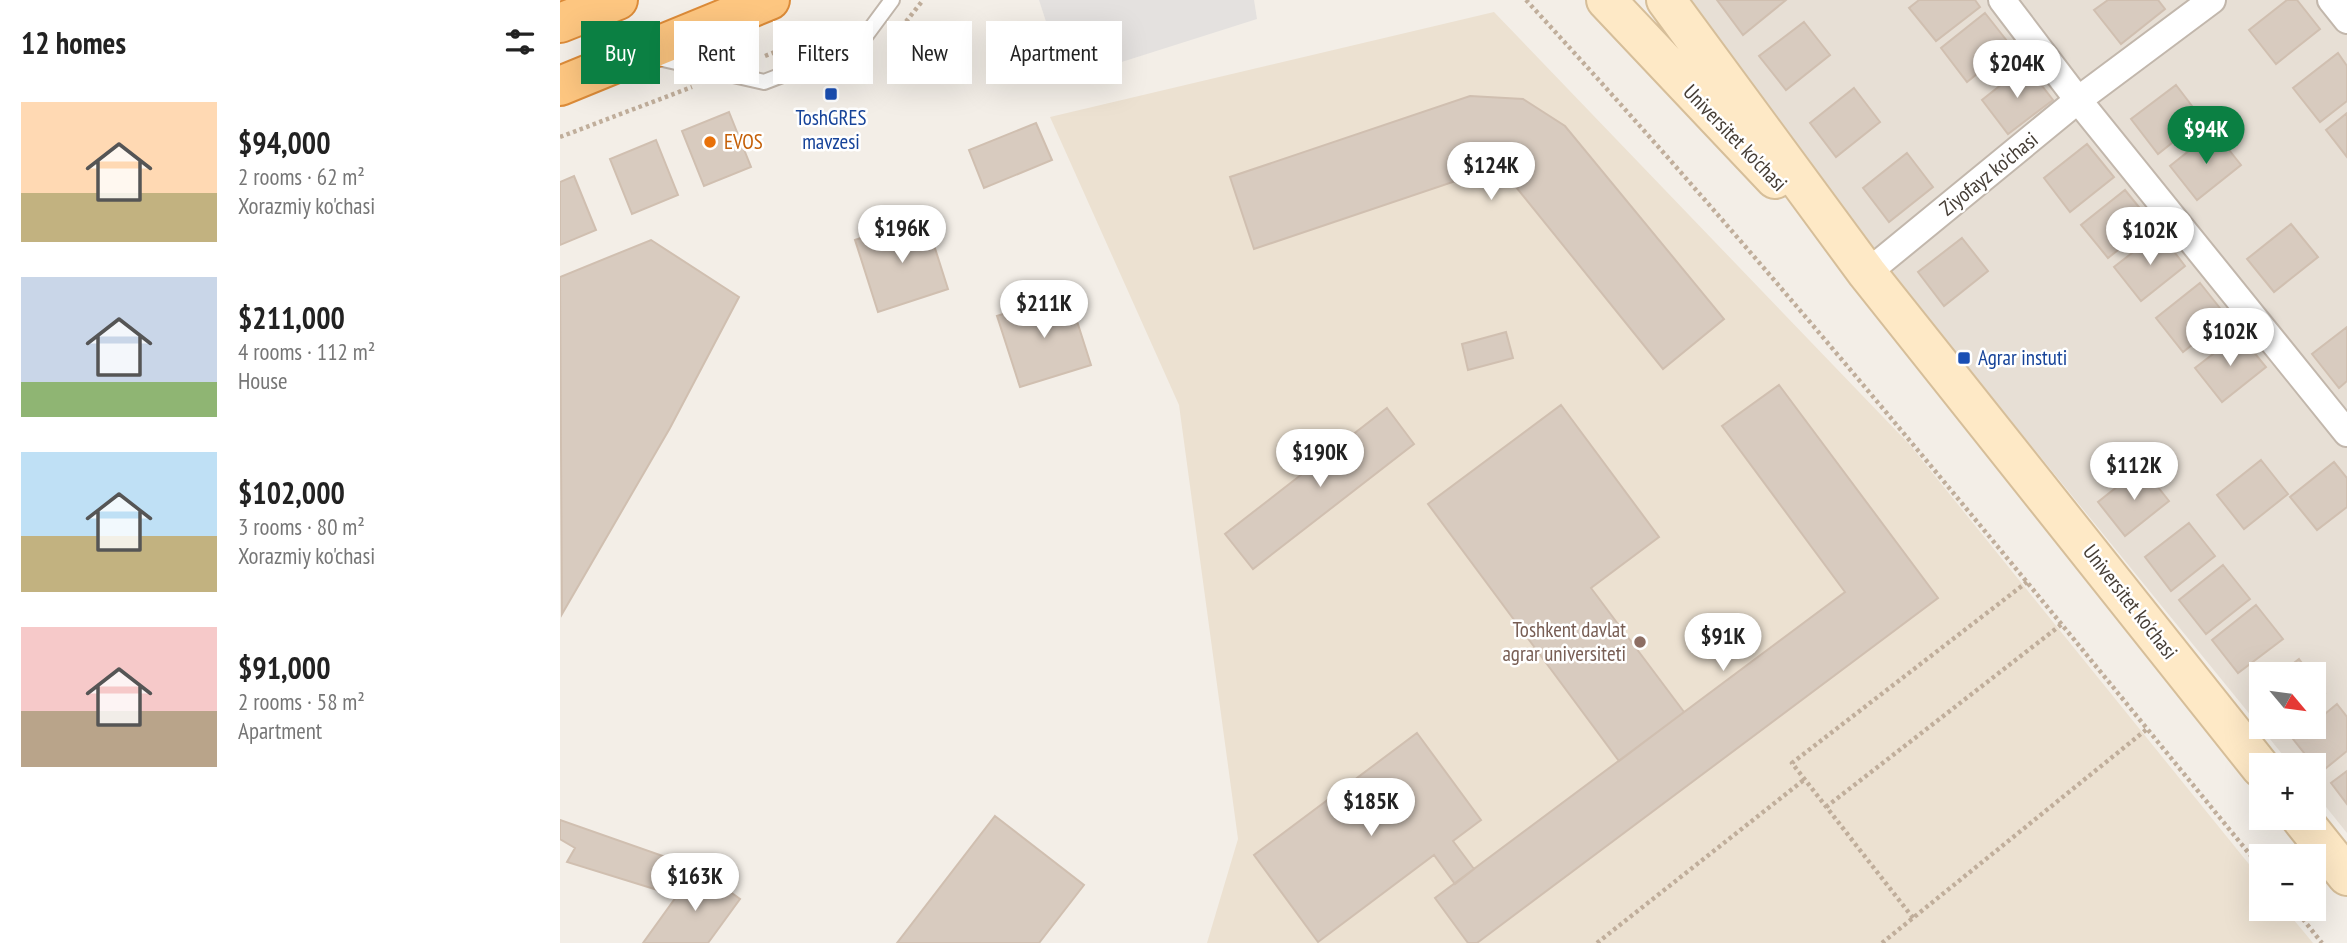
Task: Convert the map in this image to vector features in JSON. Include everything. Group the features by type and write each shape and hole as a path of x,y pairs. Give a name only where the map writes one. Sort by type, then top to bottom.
{"highway":[{"path":"560,23 618,0"},
{"path":"660,45 770,0"},
{"path":"560,86 581,77"}],"main road":[{"name":"Universitet ko'chasi","path":"1606,0 1693,95 1867,272"},
{"name":"Universitet ko'chasi","path":"1666,0 1867,272 2249,753"},
{"path":"2310,830 2347,876"}],"street":[{"path":"2002,0 2078,100 2347,433"},
{"name":"Ziyofayz ko'chasi","path":"1867,272 2078,100 2212,0"},
{"path":"2331,0 2347,20"}],"lane":[{"path":"759,81 764,82 858,46 889,4"}],"path":[{"path":"1526,0 1640,123 2027,582 2249,853"},
{"path":"759,59 889,4"},
{"path":"1913,918 1793,763 2027,582"},
{"path":"1826,807 2062,624"},
{"path":"1882,943 2147,729"},
{"path":"1597,943 1805,779"},
{"path":"2304,921 2322,943"}],"shaded area":[{"path":"1039,0 1254,0 1257,19 1122,62 1122,21 1046,21"},
{"path":"1688,0 2347,0 2347,833 2326,807 2326,753 2281,753 2270,739 2326,739 2326,662 2249,662 2249,713 1886,267"},
{"name":"Toshkent davlat agrar universiteti","path":"1494,12 1909,444 2249,864 2249,921 2295,921 2313,943 1207,943 1238,839 1179,405 1050,117"}],"building":[{"path":"1717,0 1786,0 1743,35"},
{"path":"1919,0 1975,0 1980,7 1936,41 1909,8"},
{"path":"2108,0 2158,0 2165,9 2121,44 2094,10"},
{"path":"2287,0 2297,0 2320,29 2276,64 2249,30"},
{"path":"1985,13 2011,46 1967,82 1941,48"},
{"path":"1804,22 1830,55 1786,90 1759,56"},
{"path":"2338,53 2347,66 2347,101 2320,122 2293,88"},
{"path":"2026,65 2053,100 2008,134 1982,100"},
{"path":"2176,85 2202,119 2158,154 2131,119"},
{"path":"1854,88 1880,122 1836,157 1810,123"},
{"path":"1470,96 1523,99 1565,126 1724,319 1663,369 1508,177 1491,169 1254,249 1230,177"},
{"path":"729,112 751,167 704,186 682,131"},
{"path":"2347,113 2347,157 2326,130"},
{"path":"1036,123 1052,160 984,188 969,150"},
{"path":"2214,131 2241,165 2197,200 2170,166"},
{"path":"656,140 678,195 632,214 610,159"},
{"path":"2087,144 2114,177 2070,212 2044,178"},
{"path":"1907,153 1933,187 1889,222 1863,188"},
{"path":"574,176 596,230 560,245 560,182"},
{"path":"2125,190 2152,223 2108,258 2081,225"},
{"path":"925,217 948,289 878,312 855,240"},
{"path":"2291,224 2318,257 2274,292 2247,259"},
{"path":"2159,232 2185,266 2141,301 2114,267"},
{"path":"1962,238 1988,271 1944,306 1918,272"},
{"path":"651,240 739,297 670,428 562,614 560,277"},
{"path":"2200,283 2227,317 2183,352 2156,318"},
{"path":"1068,293 1091,365 1020,387 997,316"},
{"path":"2347,327 2347,381 2339,388 2312,354"},
{"path":"1506,332 1513,358 1468,370 1462,344"},
{"path":"2239,334 2266,367 2222,402 2195,368"},
{"path":"1779,385 1938,598 1477,943 1468,943 1435,898 1845,592 1722,426"},
{"path":"1561,405 1659,537 1591,588 1684,712 1619,761 1428,504"},
{"path":"1387,408 1414,444 1253,569 1225,534"},
{"path":"2261,460 2288,494 2244,529 2217,495"},
{"path":"2334,462 2347,478 2347,507 2317,530 2290,497"},
{"path":"2142,467 2169,501 2125,536 2098,502"},
{"path":"2189,523 2215,556 2171,591 2145,557"},
{"path":"2223,565 2250,599 2206,634 2179,600"},
{"path":"2256,605 2283,639 2249,662 2238,673 2212,640"},
{"path":"2337,704 2347,717 2347,751 2326,768 2326,753 2304,753 2293,739 2326,739 2326,713"},
{"path":"1417,733 1481,820 1453,841 1474,869 1455,884 1434,855 1318,942 1254,855"},
{"path":"2347,771 2347,804 2331,783"},
{"path":"995,816 1084,885 1039,943 897,943"},
{"path":"560,820 697,868 677,896 567,862 575,848 560,839"},
{"path":"697,868 740,899 708,943 643,943"}],"place":[{"name":"ToshGRES mavzesi","path":"831,94"},
{"name":"EVOS","path":"710,142"},
{"name":"Agrar instuti","path":"1964,358"},
{"name":"Toshkent davlat agrar universiteti","path":"1640,642"}]}
